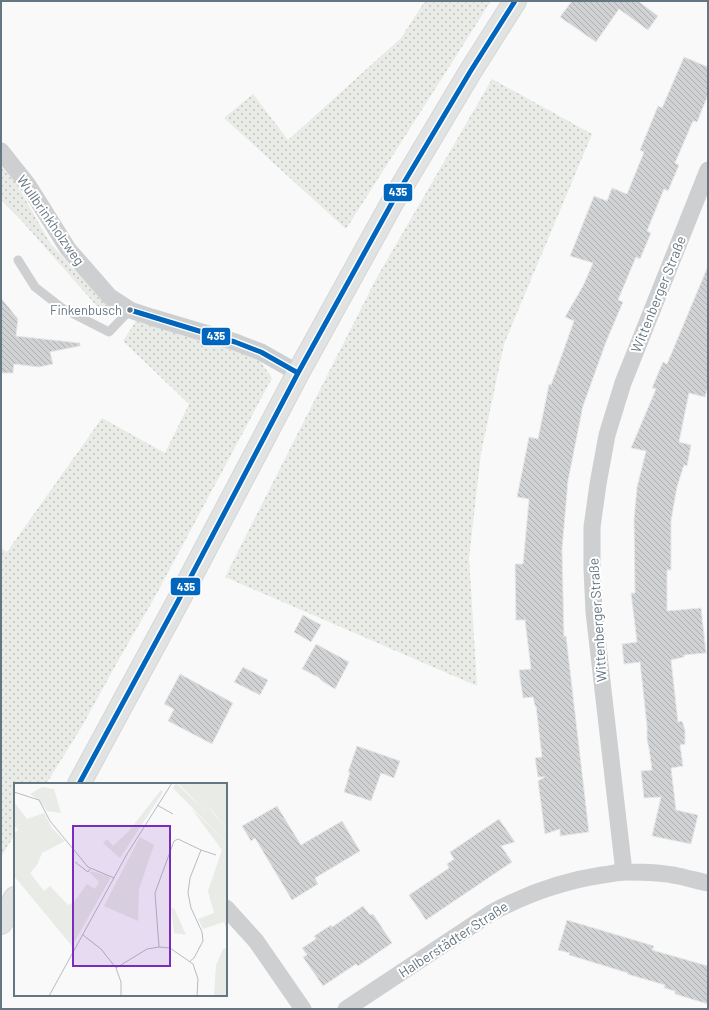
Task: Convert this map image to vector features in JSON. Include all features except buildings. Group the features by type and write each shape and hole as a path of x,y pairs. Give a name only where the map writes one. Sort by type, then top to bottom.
{"main road":[{"path":"80,783 177,603 298,373 397,194 470,72 515,1"},
{"path":"1,923 14,900"}],"street":[{"name":"Wullbrinkholzweg","path":"1,151 28,186 68,249 110,297 130,310 236,342 261,352 298,373"},
{"name":"Wittenberger Straße","path":"624,872 594,612 592,527 607,435 622,383 708,170"},
{"name":"Halberstädter Straße","path":"346,1009 492,913 511,902 537,892 564,883 595,876 624,872 677,876 708,883"},
{"path":"227,909 256,941 303,1009"}],"lane":[{"path":"18,260 34,287 62,308 109,332 130,310"}],"shaded area":[{"path":"425,1 491,1 346,229 224,118 253,94 288,140 401,38"},
{"path":"492,79 592,134 504,344 481,453 469,558 477,686 225,577 376,279"},
{"path":"1,166 16,183 50,243 112,311 103,313 20,219 1,200"},
{"path":"136,321 238,352 260,361 272,378 156,595 81,728 47,783 14,783 14,836 1,857 1,548 7,552 102,418 165,453 189,404 123,341"}],"transit line":[{"name":"435","path":"80,783 177,603 298,373 393,201 470,72 515,1"},
{"name":"435","path":"130,310 235,342 261,352 298,373"}],"place":[{"name":"Finkenbusch","path":"130,310"}]}
